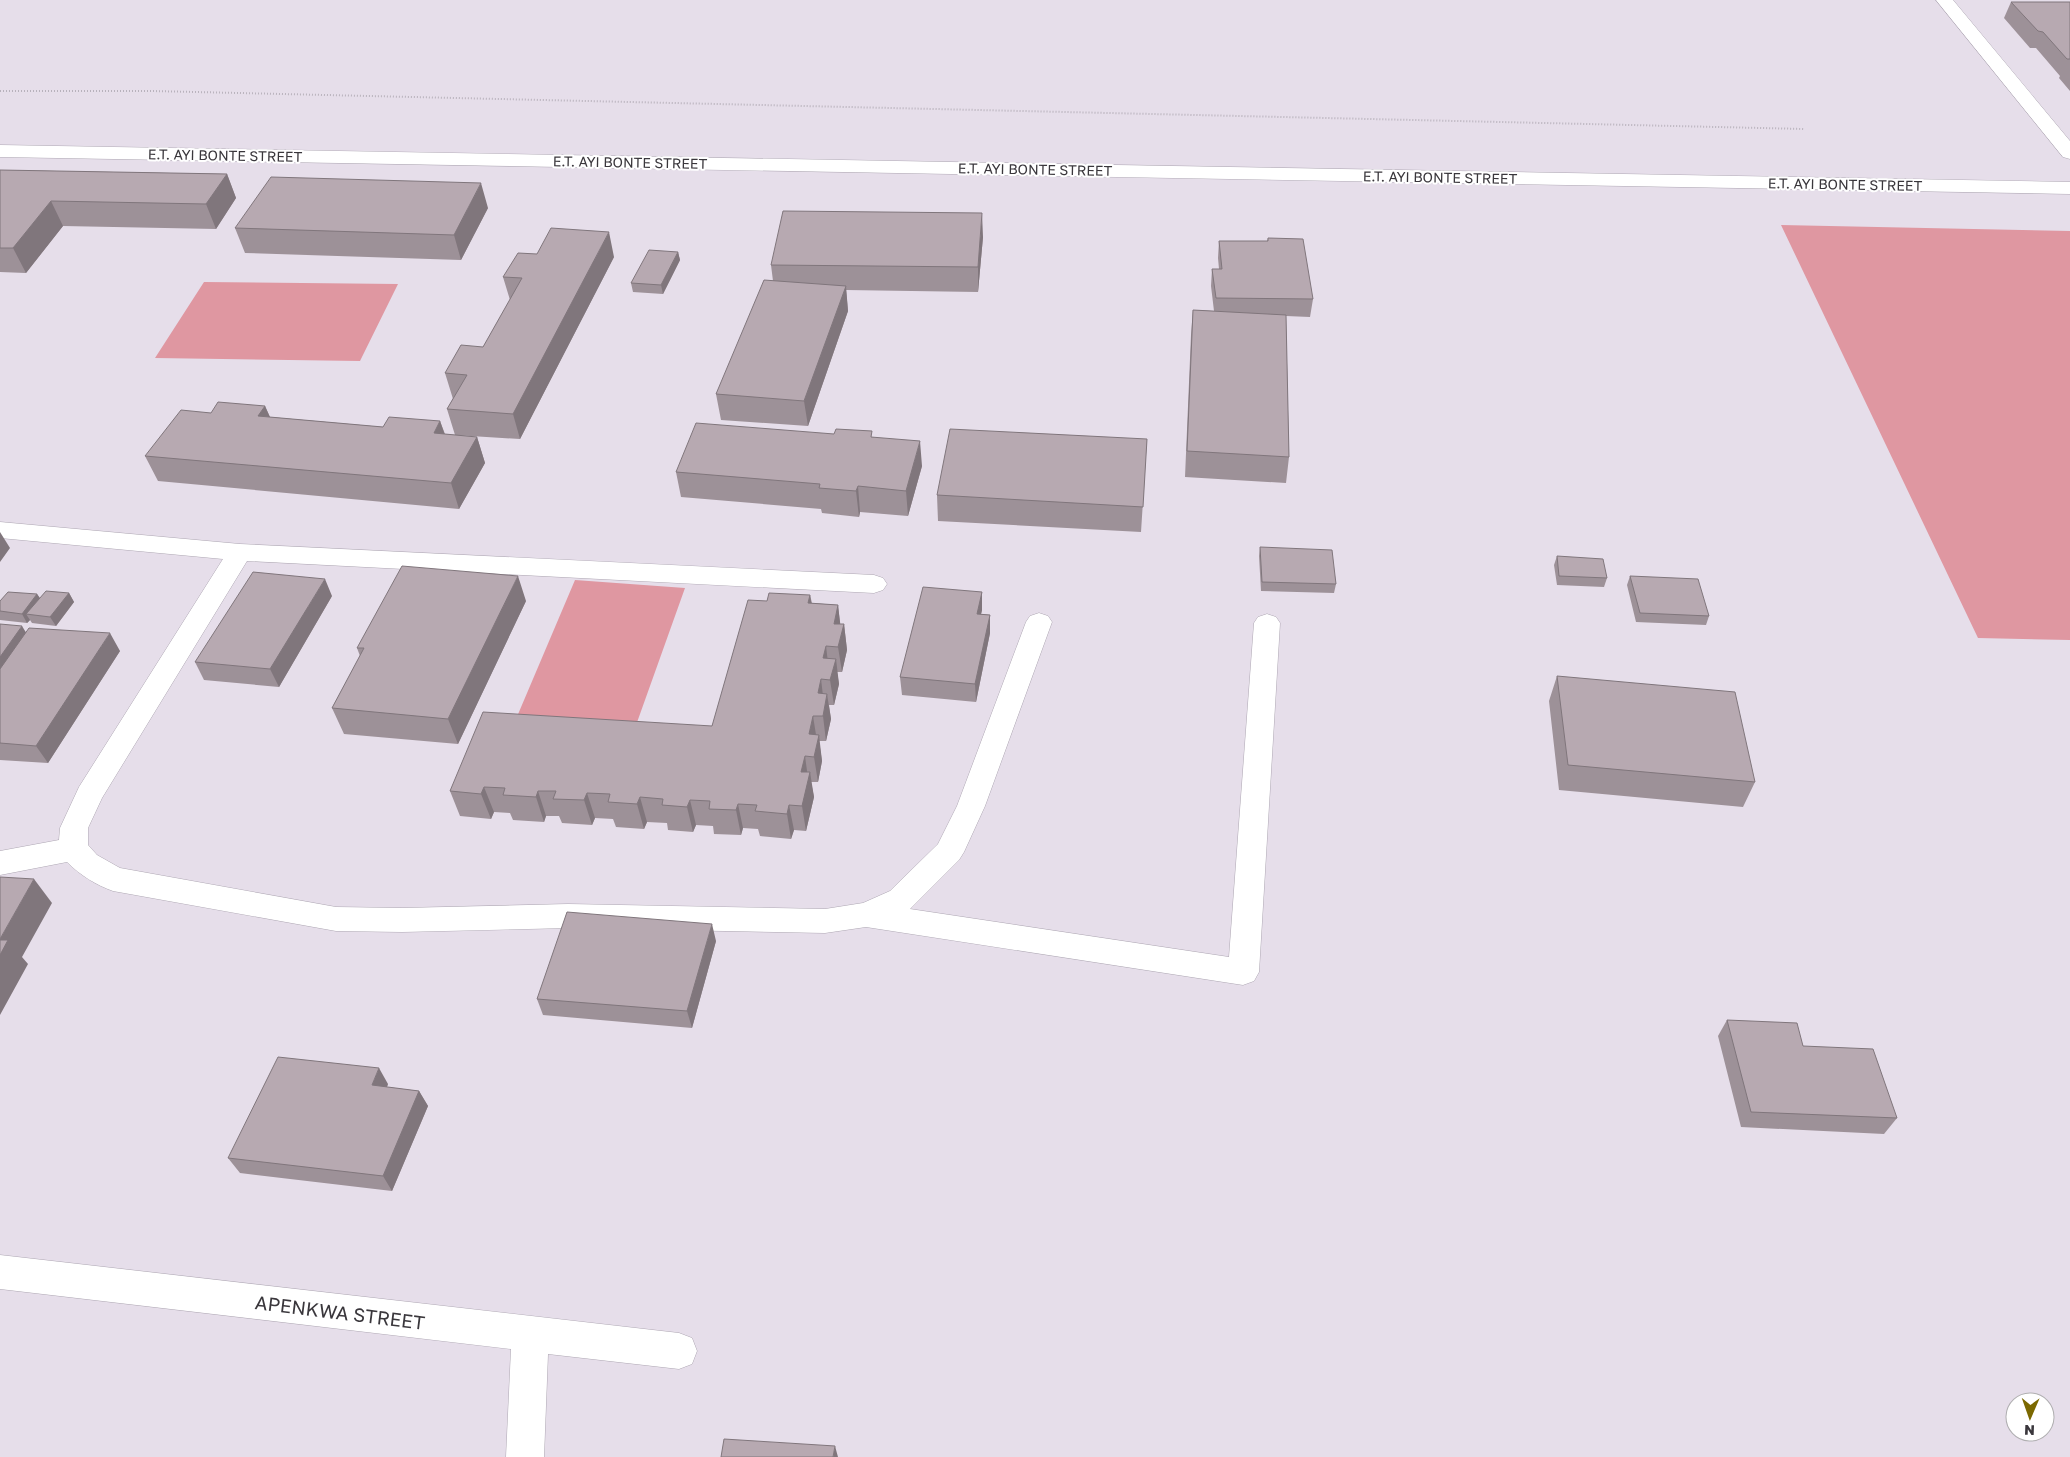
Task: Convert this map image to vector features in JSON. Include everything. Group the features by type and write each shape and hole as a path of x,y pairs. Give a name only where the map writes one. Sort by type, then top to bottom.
{"street":[{"path":"1944,0 2070,153"},
{"name":"E.T. AYI BONTE STREET","path":"0,151 2070,188"},
{"path":"0,530 240,552 874,584"},
{"path":"72,848 74,828 89,795 240,552"},
{"path":"72,848 87,863 113,879 336,918 402,920 568,916 825,921 866,915 901,900 948,852 971,806 1039,622"},
{"path":"866,915 1243,972 1267,623"},
{"path":"0,863 72,848"},
{"name":"APENKWA STREET","path":"0,1272 680,1351"},
{"path":"526,1457 530,1334"}],"path":[{"path":"0,91 151,91 1805,129"}],"shaded area":[{"path":"1781,225 2070,231 2070,640 1978,638"},
{"path":"204,282 398,284 360,361 155,358"},
{"path":"575,580 685,588 635,728 516,719"}],"building":[{"path":"2011,2 2070,2 2070,59 2067,59 2043,32 2038,31"},
{"path":"0,170 227,174 206,204 51,201 13,248 0,248"},
{"path":"271,177 481,183 454,235 235,228"},
{"path":"783,211 982,213 978,267 771,265"},
{"path":"551,228 609,232 513,414 447,409 467,375 445,373 461,345 483,347 522,278 503,277 518,253 537,254"},
{"path":"1268,238 1303,239 1313,299 1216,298 1212,269 1222,269 1219,241 1268,241"},
{"path":"649,250 678,252 661,285 631,283"},
{"path":"764,280 846,286 804,401 716,394"},
{"path":"1193,310 1286,315 1289,457 1187,451"},
{"path":"218,402 265,406 258,416 383,427 389,417 440,421 434,433 477,437 451,483 145,456 181,410 211,413"},
{"path":"696,423 834,434 836,429 872,431 871,437 920,441 906,491 858,486 856,491 819,488 820,484 676,472"},
{"path":"950,429 1147,439 1143,507 937,495"},
{"path":"1260,547 1332,550 1336,584 1262,582"},
{"path":"1557,556 1603,559 1607,578 1559,576"},
{"path":"402,566 518,576 448,719 332,708 364,648 357,648"},
{"path":"253,572 325,579 270,669 195,662"},
{"path":"1630,576 1698,579 1709,616 1640,613"},
{"path":"923,587 982,592 977,614 990,615 975,684 900,677"},
{"path":"46,591 69,593 50,617 26,614"},
{"path":"8,592 37,594 22,614 0,611 0,601"},
{"path":"769,593 810,595 808,603 838,605 834,624 844,624 838,647 826,646 823,658 836,659 830,680 821,679 818,693 827,694 823,716 813,716 809,734 819,735 814,757 805,756 801,772 810,772 802,806 789,805 787,814 755,811 757,805 738,804 736,810 709,809 710,801 690,800 687,807 662,805 663,799 640,797 637,804 608,802 610,794 587,793 584,800 553,799 556,791 538,791 536,797 503,795 505,788 484,787 481,794 450,791 483,712 712,726 748,600 767,601"},
{"path":"0,624 22,626 0,657"},
{"path":"29,628 110,633 36,746 0,743 0,669"},
{"path":"1557,676 1735,692 1755,782 1568,765"},
{"path":"0,877 34,879 0,939"},
{"path":"567,912 712,924 687,1011 537,999"},
{"path":"0,940 8,940 0,955"},
{"path":"1727,1020 1797,1023 1803,1046 1873,1049 1897,1118 1751,1112"},
{"path":"278,1057 379,1068 372,1085 419,1091 383,1176 228,1158"},
{"path":"724,1439 835,1446 833,1457 721,1457"}]}
